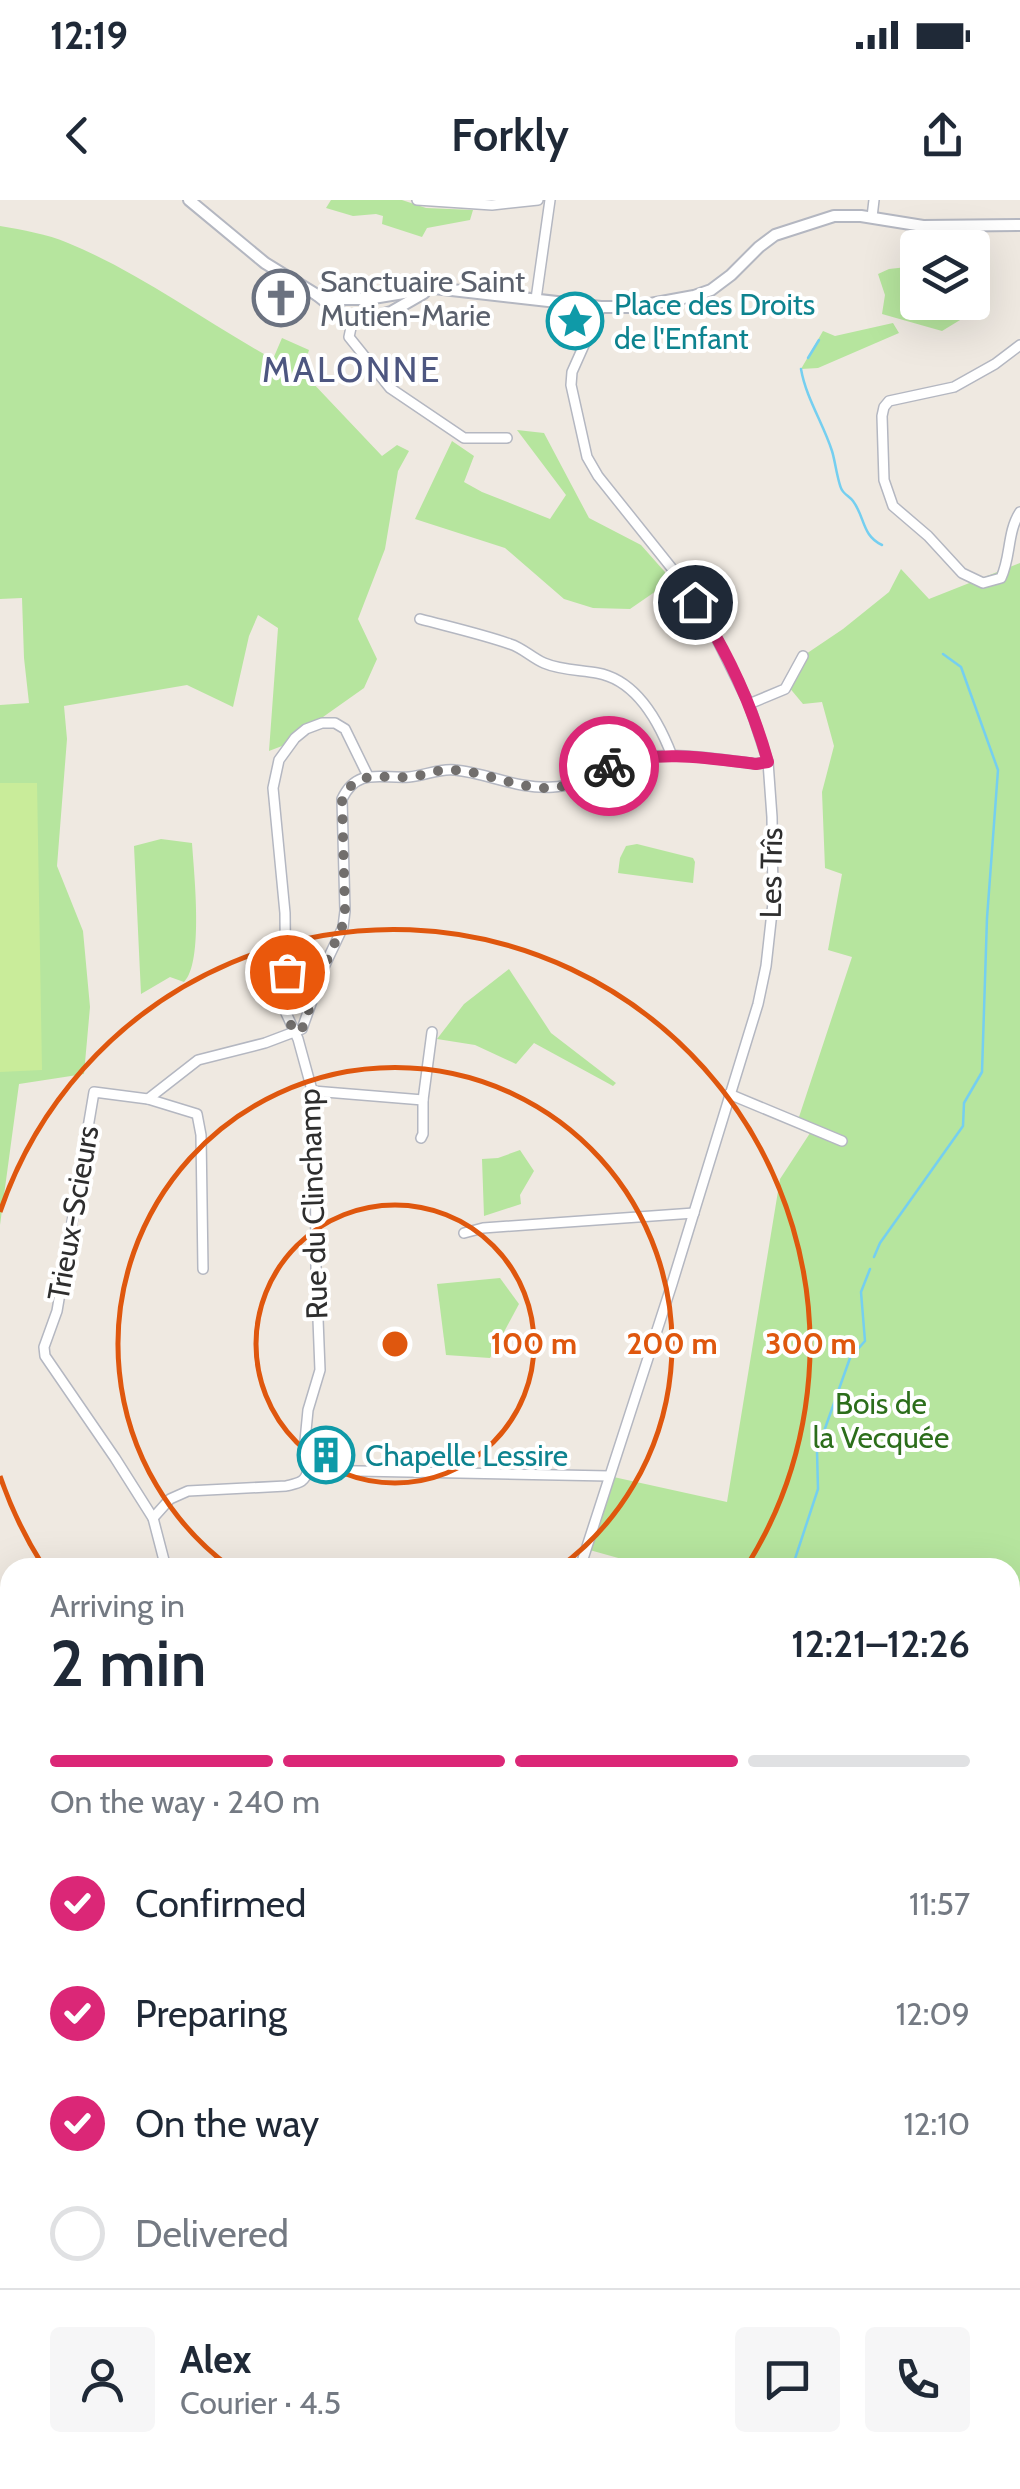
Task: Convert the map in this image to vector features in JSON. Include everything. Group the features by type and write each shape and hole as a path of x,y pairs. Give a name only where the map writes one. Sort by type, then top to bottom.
{"street":[{"path":"189,200 241,246 353,318 367,319 391,312 434,288"},
{"path":"417,200 492,205 538,200"},
{"path":"536,299 550,200"},
{"path":"872,217 874,200"},
{"path":"318,295 340,300 434,288 601,307 634,307 712,290 775,235 834,216 872,217 924,226 1020,225"},
{"name":"Les Trîs","path":"583,1558 758,1004 772,927 768,762 749,704 684,584 608,491 587,457 571,385 572,372 601,307"},
{"path":"353,318 349,338 390,388 464,438 507,438"},
{"path":"1020,345 954,386 889,401 882,416 884,480 893,506 928,536 962,574 983,583 1001,578 1020,512"},
{"path":"420,618 511,644 552,666 603,674 628,687 661,727 672,756"},
{"path":"749,704 785,689 803,656"},
{"name":"Rue du Clinchamp","path":"308,1470 308,1410 320,1370 315,1101 298,1039 286,1013 285,912 273,788 279,760 295,738 315,724 335,722 348,733 368,776"},
{"path":"148,1099 198,1060 302,1029 324,967 342,932 342,799 347,788 368,776 409,777 449,769 543,788 568,786 620,762 672,756 768,762"},
{"path":"421,1138 432,1032"},
{"path":"313,1091 423,1100"},
{"name":"Trieux-Scieurs","path":"148,1099 94,1092 57,1311 44,1356 153,1518"},
{"path":"729,1094 842,1140"},
{"path":"148,1099 197,1114 201,1135 203,1269"},
{"path":"464,1233 483,1228 694,1212"},
{"path":"163,1558 153,1518 170,1499 188,1491 286,1486 302,1483 308,1470 609,1476"}],"green space":[{"path":"331,200 402,200 426,208 473,210 470,220 427,228 422,237 382,224 383,216 353,216 326,208"},
{"path":"0,226 52,237 95,255 273,359 282,338 309,350 301,375 382,456 397,445 409,451 398,471 385,549 358,619 377,659 364,688 282,746 269,751 278,628 258,615 249,636 233,707 187,685 64,706 67,739 57,866 83,931 90,1007 84,1074 19,1084 0,1225 0,705 29,703 22,598 0,599"},
{"path":"900,268 900,319 882,314 885,295 878,274"},
{"path":"903,320 960,320 942,331"},
{"path":"893,323 899,333 818,368 801,369 823,331 835,336"},
{"path":"517,430 544,433 589,518 641,545 672,580 630,609 593,608 564,599 505,548 415,519 452,441 474,456 464,482 550,519 566,495"},
{"name":"Bois de la Vecquée","path":"1020,563 1020,1558 618,1558 586,1549 609,1476 727,1502 780,1179 812,1130 798,1120 852,957 828,950 842,874 825,868 822,792 834,746 822,702 803,704 788,686 803,656 889,592 901,569 929,599"},
{"path":"0,783 37,783 42,1070 0,1072"},
{"path":"161,839 192,843 194,956 184,982 170,977 141,994 134,846"},
{"path":"637,844 693,858 693,883 618,873 626,846"},
{"path":"509,969 551,1033 616,1083 613,1086 534,1043 516,1064 475,1045 437,1039 464,1004"},
{"path":"520,1150 534,1171 520,1195 521,1204 484,1216 482,1159"},
{"path":"500,1278 519,1304 490,1358 446,1355 437,1284"}],"waterway":[{"path":"808,358 819,340"},
{"path":"801,369 832,451 841,487 857,507 871,537 882,545"},
{"path":"874,1257 963,1126 964,1103 982,1072 987,918 998,770 961,667 943,654"},
{"path":"795,1558 818,1489 817,1451 850,1358 865,1341 861,1292 870,1269"}],"way so far":[{"path":"287,972 286,1013 294,1032 302,1029 324,967 342,932 342,799 347,788 368,776 409,777 449,769 543,788 559,787 609,766"}],"place":[{"name":"Sanctuaire Saint Mutien-Marie","path":"281,298"},
{"name":"Place des Droits de l'Enfant","path":"575,321"},
{"name":"Chapelle Lessire","path":"326,1455"}],"district":[{"name":"MALONNE","path":"352,369"}],"route":[{"path":"609,766 672,756 768,762 749,704 695,602"}]}
